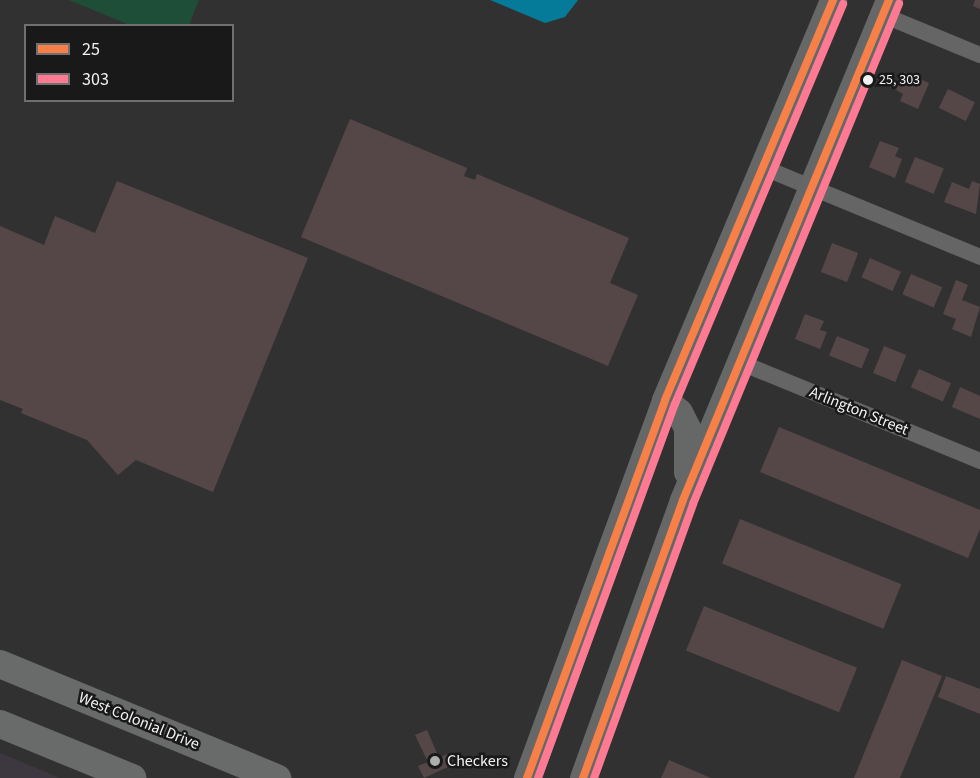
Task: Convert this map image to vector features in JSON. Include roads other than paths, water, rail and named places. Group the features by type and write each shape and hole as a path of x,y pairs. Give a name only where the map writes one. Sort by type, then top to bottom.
{"highway":[{"name":"West Colonial Drive","path":"0,664 277,778"},
{"path":"0,724 132,778"}],"main road":[{"path":"527,778 665,400 833,0"},
{"path":"584,778 683,500 886,8"},
{"path":"665,400 679,412 687,428 690,450 683,500"}],"street":[{"path":"886,8 980,55"},
{"path":"762,167 980,256"},
{"name":"Arlington Street","path":"739,362 980,461"}],"water":[{"path":"490,0 578,0 565,17 545,23"}],"place":[{"name":"25, 303","path":"868,80"},
{"name":"Checkers","path":"435,761"}]}
